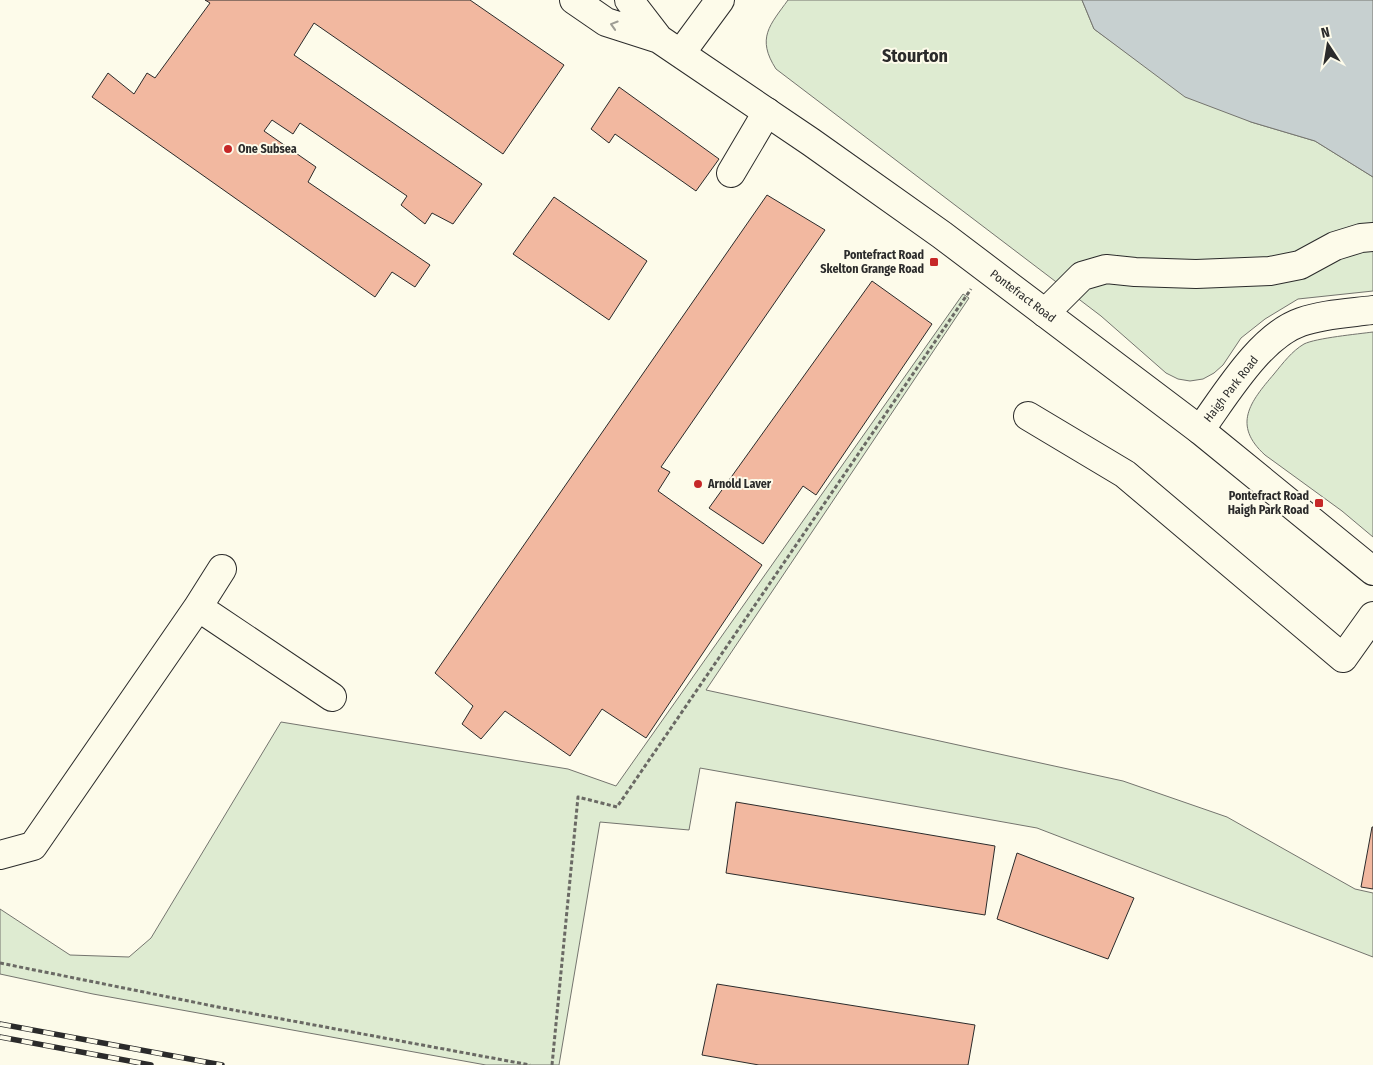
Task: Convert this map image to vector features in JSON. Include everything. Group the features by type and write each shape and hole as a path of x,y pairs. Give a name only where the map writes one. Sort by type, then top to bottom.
{"main road":[{"name":"Pontefract Road","path":"574,0 606,22 670,46 942,235 1200,430 1373,571"},
{"name":"Pontefract Road","path":"629,0 670,46"},
{"path":"670,46 720,0"},
{"path":"731,173 767,112"},
{"path":"1045,313 1082,276 1106,269 1196,274 1270,271 1300,265 1335,246 1360,238 1373,237"},
{"name":"Haigh Park Road","path":"1200,430 1246,366 1276,336 1288,327 1302,321 1317,318 1373,310"},
{"path":"1028,416 1125,474 1344,658 1373,616"},
{"path":"0,855 32,846 198,607 222,569"},
{"path":"198,607 332,697"}],"path":[{"path":"552,1065 578,797 617,807 966,296"},
{"path":"0,963 238,1011 530,1065"}],"green space":[{"path":"788,0 1082,0 1094,29 1137,60 1251,122 1315,141 1373,177 1373,291 1298,299 1265,319 1241,338 1223,365 1214,373 1203,379 1190,381 1178,379 1166,373 1101,316 776,69 770,58 766,40 771,25"},
{"path":"963,294 969,298 706,690 1123,781 1227,817 1355,889 1373,893 1373,957 1037,828 700,768 689,830 600,822 559,1065 486,1065 93,994 0,974 0,909 70,955 129,957 151,938 281,722 568,769 616,786"},
{"path":"1373,332 1373,537 1342,511 1265,455 1249,434 1247,424 1252,404 1265,384 1284,362 1304,344 1337,336"}],"shaded area":[{"path":"1082,0 1373,0 1373,177 1315,141 1251,122 1185,97 1094,29"}],"building":[{"name":"One Subsea","path":"205,0 470,0 564,65 503,154 314,23 294,55 482,184 453,224 432,213 425,224 401,205 407,196 300,123 293,134 272,120 264,131 316,167 308,182 430,265 415,287 392,272 375,297 92,97 108,73 134,94 147,73 155,78 210,3"},
{"path":"619,87 719,159 696,191 615,134 609,143 591,129"},
{"path":"767,195 825,230 661,467 670,472 658,491 762,565 646,738 602,709 570,756 505,711 481,739 462,724 473,706 435,673"},
{"path":"554,197 647,261 609,320 513,254"},
{"path":"872,281 932,324 816,495 803,486 763,544 709,508"},
{"path":"736,802 995,846 985,915 726,873"},
{"path":"1373,827 1373,889 1361,887"},
{"path":"1017,853 1134,898 1108,959 997,919"},
{"path":"717,984 975,1025 968,1065 759,1065 702,1055"}],"railway":[{"path":"0,1024 222,1065"},
{"path":"0,1037 151,1065"}],"place":[{"name":"One Subsea","path":"228,149"},
{"name":"Pontefract Road Skelton Grange Road","path":"934,262"},
{"name":"Arnold Laver","path":"698,484"},
{"name":"Pontefract Road Haigh Park Road","path":"1319,503"}],"district":[{"name":"Stourton","path":"915,56"}]}
